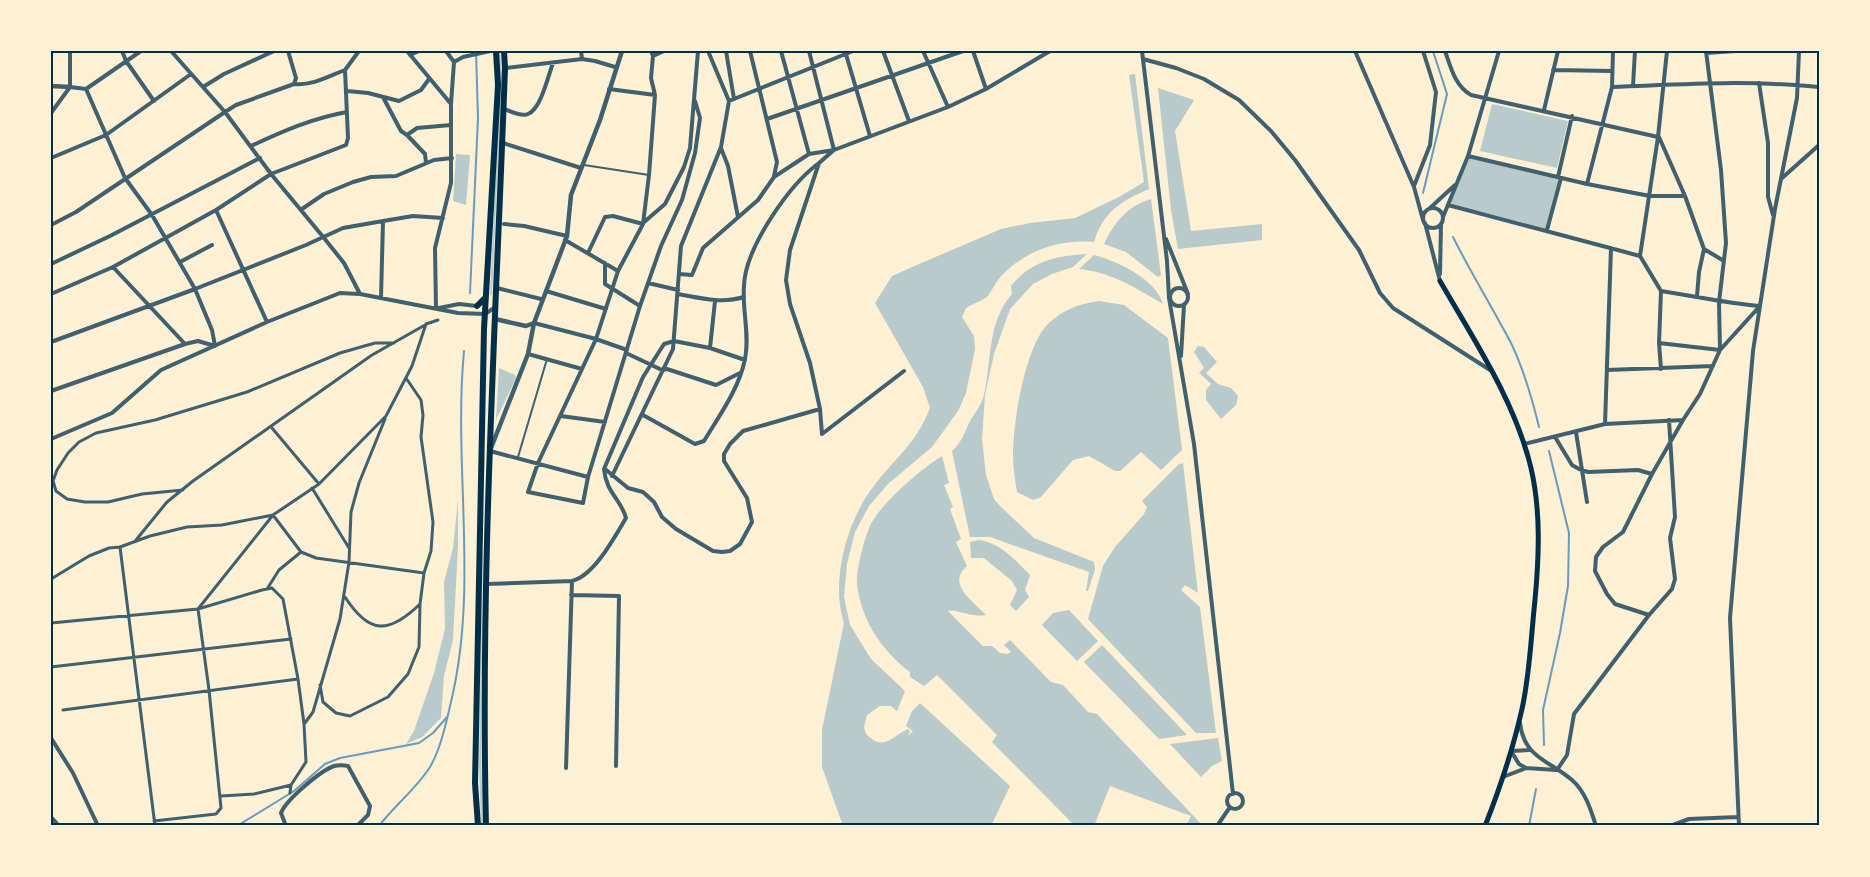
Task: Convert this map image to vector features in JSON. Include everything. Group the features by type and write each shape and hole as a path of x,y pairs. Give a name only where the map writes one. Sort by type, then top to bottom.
{"highway":[{"path":"478,826 476,772 484,312 498,85 496,51"},
{"path":"486,826 486,584 506,68 504,51"},
{"path":"477,306 484,299 487,291"}],"main road":[{"path":"1440,280 1493,372 1524,444 1532,470 1537,513 1538,562 1520,718 1503,777 1485,826"}],"street":[{"path":"51,113 70,87 70,51"},
{"path":"122,51 126,61 154,101"},
{"path":"51,86 86,89 141,51"},
{"path":"171,51 225,112 302,209 344,263 360,294"},
{"path":"203,87 224,74 274,51"},
{"path":"288,51 296,78 294,84"},
{"path":"51,225 76,212 236,105 294,84 312,83 345,70 359,51"},
{"path":"419,51 409,53 451,104"},
{"path":"436,308 435,248 451,183 452,159 451,104 454,62 446,51"},
{"path":"463,57 464,51"},
{"path":"454,62 463,57 490,51"},
{"path":"581,51 582,59"},
{"path":"588,477 490,451 528,354 541,299 566,238 572,195 600,120 621,51"},
{"path":"643,224 655,95 651,78 652,54 664,51"},
{"path":"694,101 700,118 695,153 682,200 640,306 588,477 583,503 528,492 538,463 596,339 618,271 643,224 665,204 684,167 690,148 698,51"},
{"path":"708,51 731,100"},
{"path":"612,476 673,350 681,246 721,147 731,100 726,51"},
{"path":"750,51 777,162 774,177"},
{"path":"781,51 809,154"},
{"path":"809,51 834,150"},
{"path":"731,100 845,52 853,51"},
{"path":"883,51 909,121"},
{"path":"923,51 948,107"},
{"path":"767,119 963,51"},
{"path":"973,51 986,89"},
{"path":"679,273 692,275 703,248 758,200 774,177 809,154 834,150 948,107 986,89 1050,51"},
{"path":"1142,51 1169,298 1194,444 1233,794"},
{"path":"1355,51 1414,187 1440,280"},
{"path":"1414,187 1430,145 1436,92 1423,51"},
{"path":"1445,51 1456,82 1471,96 1658,136"},
{"path":"1440,280 1441,224 1468,156 1499,51"},
{"path":"1544,110 1558,51"},
{"path":"1587,184 1612,87 1613,51"},
{"path":"1633,86 1635,51"},
{"path":"1661,369 1659,344 1661,291 1640,256 1658,136 1667,51"},
{"path":"1720,350 1719,302 1726,243 1721,170 1706,52 1735,51"},
{"path":"1739,826 1730,618 1753,351 1773,219 1797,98 1799,51"},
{"path":"845,52 870,136"},
{"path":"506,68 582,59 615,67"},
{"path":"1143,59 1204,79 1239,100 1271,131 1295,160 1359,250 1380,293 1393,308 1493,372"},
{"path":"504,109 524,115 529,114 539,103 553,63"},
{"path":"51,294 113,267 216,210 272,174 346,145 348,91 345,70"},
{"path":"1554,70 1612,71"},
{"path":"51,158 106,135 191,74"},
{"path":"348,91 368,93 384,99 399,101 421,90 429,79"},
{"path":"1612,87 1711,82 1759,82 1819,87"},
{"path":"1759,82 1768,143 1768,196 1773,219"},
{"path":"86,89 125,178 166,237 195,289 212,330 215,346"},
{"path":"609,89 655,95"},
{"path":"384,99 401,131 425,154 426,163"},
{"path":"252,146 301,124 324,116 347,112"},
{"path":"1547,230 1572,116"},
{"path":"407,135 417,128 451,125"},
{"path":"1658,136 1685,196 1704,249 1698,272 1697,296"},
{"path":"503,143 581,167"},
{"path":"1781,180 1819,145"},
{"path":"721,147 728,166 738,217"},
{"path":"643,415 695,444 704,441 741,373 745,360 748,338 744,297 745,273 749,262 786,195 834,150"},
{"path":"1468,156 1587,184 1650,196 1685,196"},
{"path":"51,264 152,215 260,158"},
{"path":"302,209 324,195 352,182 371,177 396,176 434,160 452,159"},
{"path":"819,163 790,250 786,280 790,304 810,363 820,409 822,434 904,371"},
{"path":"1424,221 1426,211 1456,184"},
{"path":"1448,205 1640,256"},
{"path":"1426,211 1432,208 1438,209 1443,218"},
{"path":"216,210 267,322"},
{"path":"51,342 195,289 324,238 343,228 414,216 443,218"},
{"path":"588,253 604,217 613,216 643,224"},
{"path":"381,298 382,221"},
{"path":"1424,221 1432,228 1441,224"},
{"path":"504,224 524,226 566,238 618,271"},
{"path":"1163,233 1188,294 1188,300 1184,306 1180,363"},
{"path":"180,262 212,245"},
{"path":"1605,424 1611,248"},
{"path":"1704,249 1724,261"},
{"path":"606,263 605,284 640,306"},
{"path":"113,267 185,344"},
{"path":"648,283 715,301 732,301 744,297"},
{"path":"497,288 541,299"},
{"path":"1169,298 1175,289 1181,288 1188,294"},
{"path":"545,290 606,309"},
{"path":"1661,291 1719,302 1760,306"},
{"path":"51,439 112,413 161,370 267,322 340,293 360,294 458,313 484,312 496,306"},
{"path":"1169,298 1175,306 1184,306"},
{"path":"710,348 715,301"},
{"path":"436,308 459,304 477,306 495,319 526,326 534,323 596,339 663,370 667,369 716,385 741,373"},
{"path":"1649,615 1615,604 1595,571 1596,557 1603,547 1623,532 1652,474 1700,394 1720,350 1760,306"},
{"path":"135,541 167,502 183,490 372,356 426,324 438,320"},
{"path":"304,725 313,712 340,619 349,562 351,512 359,483 386,416 412,366 426,324"},
{"path":"51,391 185,344 198,341 215,346"},
{"path":"486,584 572,581 580,579 595,566 626,518 624,509 612,495 605,481 604,469 643,377 664,344 674,341 710,348 745,360"},
{"path":"183,490 108,502 85,502 67,499 56,491 53,481 68,453 79,442 96,433 155,420 247,392 340,353 375,343 394,344"},
{"path":"1659,344 1720,350"},
{"path":"528,354 582,369"},
{"path":"1607,370 1713,366"},
{"path":"321,686 323,702 336,713 350,716 388,697 408,674 419,647 420,604 424,573 431,551 433,522 421,437 423,415 421,400 406,378"},
{"path":"604,469 627,488 643,492 654,502 662,517 676,529 713,551 730,551 740,544 752,522 747,498 724,460 724,454 730,444 742,431 820,409"},
{"path":"154,821 216,814 221,808 198,609 273,515 319,484 386,416"},
{"path":"561,416 605,422"},
{"path":"1557,770 1567,755 1574,714 1649,615 1672,589 1675,579 1670,538 1675,517 1669,420"},
{"path":"1524,444 1605,424 1683,420"},
{"path":"272,428 319,484"},
{"path":"1576,432 1587,502"},
{"path":"1556,437 1572,465 1582,470 1588,472 1638,470 1652,474"},
{"path":"312,488 350,550"},
{"path":"273,515 301,552 316,558 424,573"},
{"path":"51,579 89,556 109,548 120,547 187,527 222,525 273,515"},
{"path":"120,547 155,826"},
{"path":"267,590 279,570 301,552"},
{"path":"566,768 572,581"},
{"path":"51,623 198,609 272,588 283,599 304,725 306,762 291,785 290,793"},
{"path":"571,595 619,596 616,766"},
{"path":"344,596 357,615 367,623 381,626 407,617 420,604"},
{"path":"51,667 291,639"},
{"path":"63,710 298,679"},
{"path":"1520,718 1522,739 1530,750 1573,781 1584,796 1596,826"},
{"path":"51,738 73,773 98,826"},
{"path":"1526,768 1519,764 1511,751 1530,750"},
{"path":"286,826 281,813 285,805 322,773 335,766 348,766 370,806 368,815 357,826"},
{"path":"1503,777 1526,768 1557,770"},
{"path":"221,796 254,794 291,785"},
{"path":"1229,795 1240,796 1242,803 1237,808 1230,807 1227,800 1229,795"},
{"path":"1217,826 1230,807"},
{"path":"51,817 59,826"},
{"path":"1670,826 1689,819 1738,817"},
{"path":"1689,819 1690,826"}],"lane":[{"path":"581,167 649,175"},
{"path":"518,457 546,359"}],"shaded area":[{"path":"498,51 500,51 502,76 492,294 490,296 499,100"},
{"path":"1135,74 1149,189 1114,209 1102,223 1094,242 1057,244 1023,258 1003,274 987,297 966,308 962,317 974,336 975,349 966,393 958,411 932,447 888,484 869,506 855,532 847,564 844,597 850,625 871,659 905,691 897,711 891,706 880,706 867,715 864,727 866,734 878,742 892,739 908,729 910,731 908,736 913,731 906,726 912,711 920,703 1010,786 991,826 843,826 822,767 822,730 844,623 839,589 843,552 864,501 912,441 930,408 923,387 875,303 892,276 912,267 1001,229 1075,218 1144,182 1129,75"},
{"path":"1158,88 1194,100 1175,131 1191,231 1262,224 1262,240 1178,249 1171,210"},
{"path":"1492,104 1568,121 1557,168 1480,151"},
{"path":"456,154 470,155 466,205 453,201"},
{"path":"1468,156 1561,178 1547,230 1448,203"},
{"path":"1151,199 1161,275 1158,277 1126,252 1104,244 1122,216 1135,206"},
{"path":"1087,254 1073,267 1033,284 1010,309 994,354 985,395 982,439 986,475 994,499 1034,538 1094,562 1095,569 1088,591 1086,591 1089,572 990,537 970,537 952,451 960,442 983,398 994,329 1004,305 1012,294 1011,286 1027,271 1045,261"},
{"path":"1094,255 1114,262 1144,279 1159,295 1163,304 1113,277 1079,269"},
{"path":"1099,301 1124,305 1168,338 1182,450 1161,470 1141,452 1120,471 1115,471 1089,456 1073,460 1041,497 1033,500 1017,492 1013,460 1018,405 1027,366 1033,348 1049,323 1072,308"},
{"path":"1198,346 1204,347 1217,362 1206,373 1218,384 1231,388 1238,396 1236,405 1221,419 1206,400 1206,390 1211,384 1199,373 1204,368 1194,352"},
{"path":"499,368 515,375 516,378 496,420"},
{"path":"942,456 949,483 944,485 953,507 950,509 961,539 956,542 967,566 961,573 960,586 986,615 948,611 983,646 992,646 1000,653 1008,654 1011,652 1004,645 1010,640 1051,682 1063,685 1088,712 1097,714 1203,826 1186,826 1191,816 1110,786 1094,826 1075,826 992,742 997,735 937,675 924,686 910,677 910,672 890,654 874,634 863,610 857,584 865,539 875,517 891,498"},
{"path":"1183,463 1198,593 1185,585 1181,590 1200,607 1216,733 1196,733 1088,619 1103,566 1115,547 1144,514 1147,507 1142,501 1178,465"},
{"path":"458,501 453,640 444,676 441,718 422,737 406,744 414,731 434,673 445,629 444,582 453,548"},
{"path":"483,510 481,748 483,826 481,826 479,765"},
{"path":"979,540 1001,548 1030,575 1025,590 1029,597 1016,611 1010,605 1017,590 1012,581 984,558 971,558 970,542"},
{"path":"1069,610 1098,641 1077,661 1042,625 1053,613"},
{"path":"1102,645 1187,735 1159,739 1084,662"},
{"path":"1218,738 1222,761 1212,766 1201,777 1170,744"}],"waterway":[{"path":"470,293 478,118 476,51"},
{"path":"1423,193 1447,94 1433,51"},
{"path":"1453,237 1516,353 1539,427"},
{"path":"379,826 418,783 434,760 445,727 459,658 465,570 461,439 464,351"},
{"path":"1544,745 1543,710 1568,586 1569,533 1549,451"},
{"path":"237,826 294,791 325,764 340,758 419,743 433,733 447,717"},
{"path":"1529,826 1536,789"}]}
